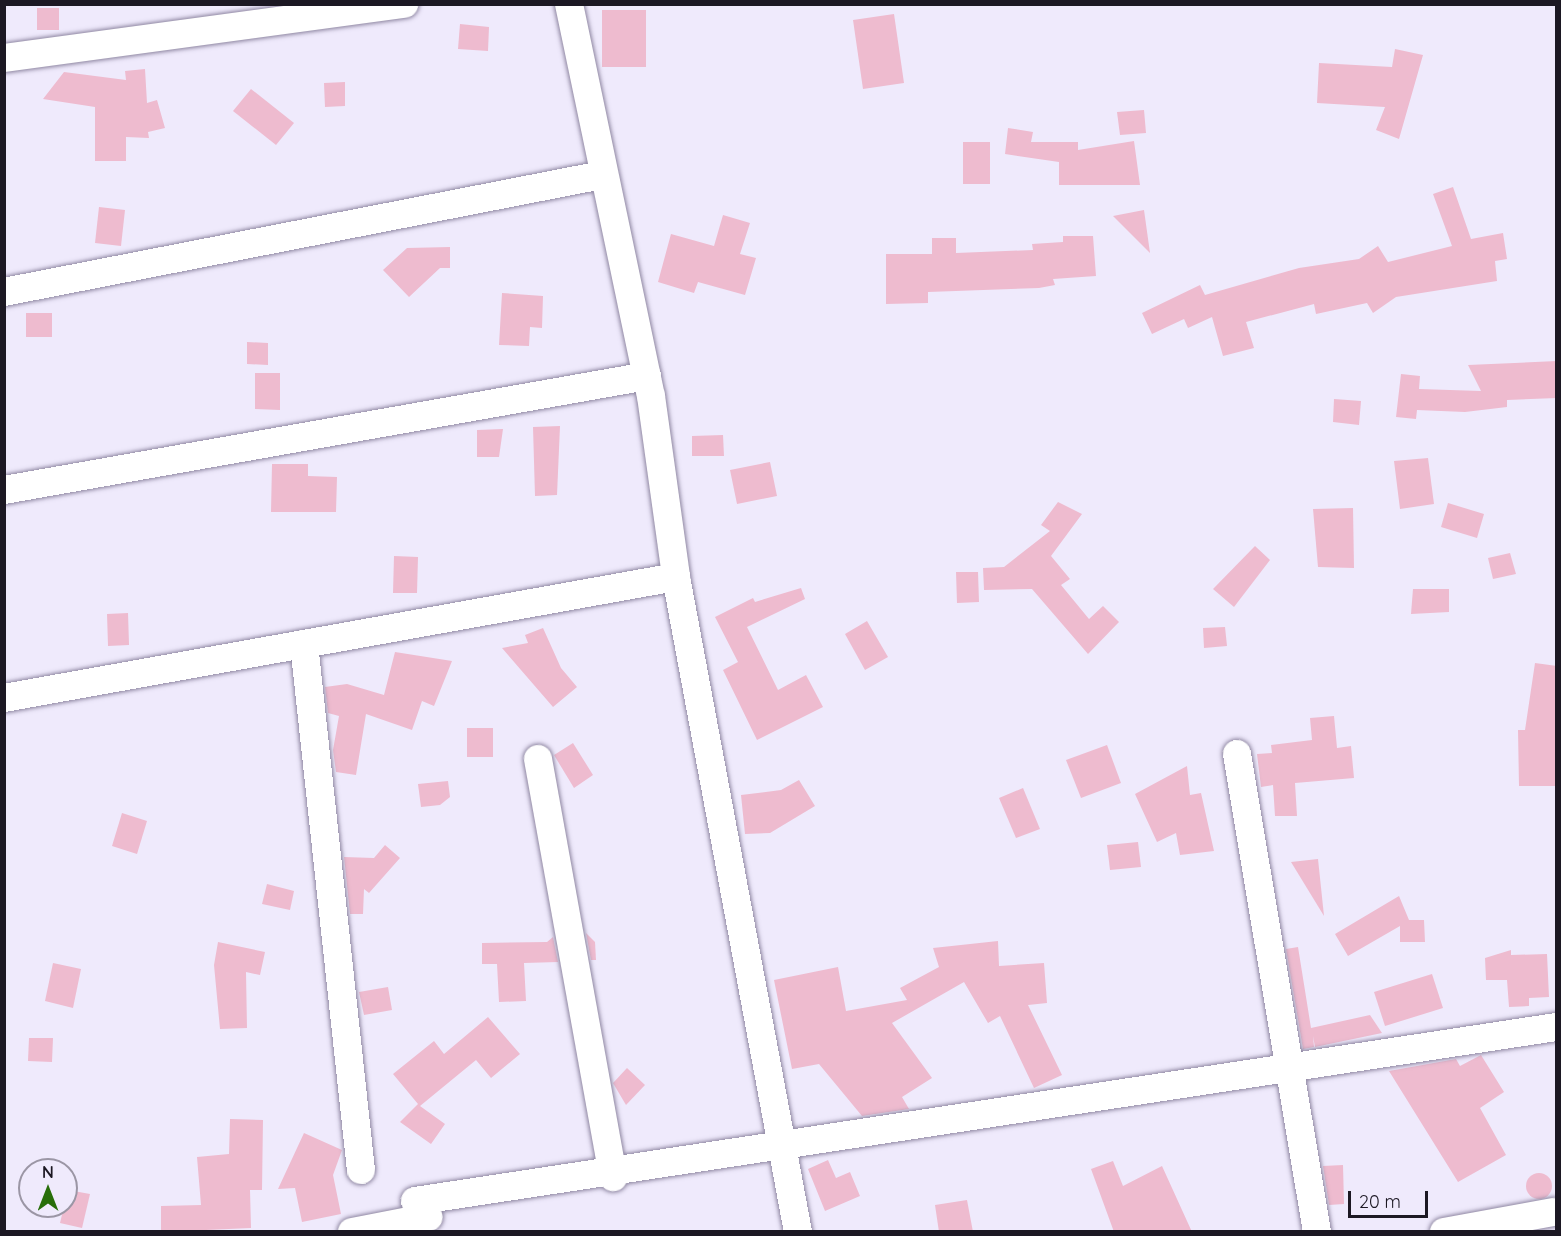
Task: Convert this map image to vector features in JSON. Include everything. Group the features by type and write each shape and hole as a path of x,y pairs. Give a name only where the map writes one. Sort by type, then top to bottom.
{"street":[{"path":"4,58 404,4"},
{"path":"569,4 602,175 647,376 676,577 798,1232"},
{"path":"4,292 602,175"},
{"path":"4,490 647,376"},
{"path":"4,698 676,577"},
{"path":"304,644 361,1170"},
{"path":"1237,754 1317,1232"},
{"path":"538,759 613,1177"},
{"path":"352,1232 422,1209 1557,1027"},
{"path":"1512,1218 1555,1212"},
{"path":"1444,1232 1555,1212"}],"building":[{"path":"37,8 59,8 59,30 37,30"},
{"path":"602,10 646,10 646,67 602,67"},
{"path":"894,14 904,83 863,89 853,20"},
{"path":"460,24 489,27 488,51 458,49"},
{"path":"1395,49 1423,55 1399,139 1376,130 1385,107 1317,103 1319,63 1392,67"},
{"path":"145,69 147,103 157,100 165,128 148,132 149,138 126,137 126,161 95,161 95,107 43,99 64,72 126,80 125,71"},
{"path":"345,82 345,106 325,107 324,83"},
{"path":"251,89 294,123 276,145 233,111"},
{"path":"1144,110 1146,133 1120,135 1117,112"},
{"path":"1008,128 1033,132 1031,142 1078,142 1078,150 1134,141 1140,185 1059,185 1059,162 1005,154"},
{"path":"963,142 990,142 990,184 963,184"},
{"path":"1453,187 1471,239 1503,233 1507,259 1495,261 1497,281 1396,297 1373,313 1367,303 1316,314 1314,304 1246,322 1254,348 1223,356 1212,317 1188,328 1184,319 1152,334 1142,313 1200,285 1205,295 1299,268 1359,259 1378,246 1388,262 1452,246 1433,194"},
{"path":"99,207 125,210 121,246 95,243"},
{"path":"1144,210 1150,253 1113,216"},
{"path":"723,215 750,223 740,254 756,258 745,295 698,282 694,293 658,282 671,234 714,246"},
{"path":"1063,236 1093,236 1096,276 1053,279 1055,285 1039,288 928,292 928,303 886,304 886,254 932,254 932,238 956,238 956,253 1033,250 1032,244 1063,242"},
{"path":"450,247 450,268 440,268 409,297 383,270 407,248"},
{"path":"502,293 543,296 542,328 530,327 529,346 499,345"},
{"path":"26,313 52,313 52,337 26,337"},
{"path":"247,342 268,343 268,365 247,364"},
{"path":"1557,361 1557,398 1507,400 1507,407 1465,412 1417,410 1416,419 1396,417 1401,374 1420,376 1419,389 1481,391 1468,365"},
{"path":"255,373 280,373 280,410 255,409"},
{"path":"1334,399 1361,401 1359,425 1333,422"},
{"path":"560,426 557,495 535,496 533,427"},
{"path":"503,429 499,457 477,457 477,430"},
{"path":"723,435 724,456 692,456 692,436"},
{"path":"1428,458 1434,504 1400,509 1394,461"},
{"path":"770,462 777,496 737,504 730,470"},
{"path":"272,464 308,464 308,476 337,477 336,512 271,512"},
{"path":"1058,502 1082,514 1051,556 1070,579 1061,585 1089,619 1103,606 1119,622 1088,654 1032,589 984,590 983,568 1004,567 1050,531 1041,525"},
{"path":"1448,503 1484,514 1477,538 1441,527"},
{"path":"1353,508 1354,568 1318,567 1313,509"},
{"path":"1255,546 1270,560 1234,607 1213,589"},
{"path":"1510,553 1516,574 1493,579 1488,558"},
{"path":"394,556 418,557 417,593 393,593"},
{"path":"956,572 978,572 979,602 957,603"},
{"path":"801,588 805,599 747,627 778,690 806,675 823,707 757,740 723,670 738,662 715,617 753,598 755,602"},
{"path":"1413,589 1449,589 1449,612 1411,614"},
{"path":"128,613 129,645 108,646 107,614"},
{"path":"867,621 888,657 865,670 845,634"},
{"path":"1225,627 1227,646 1204,648 1203,628"},
{"path":"543,628 561,668 577,687 553,707 502,648 528,643 525,635"},
{"path":"395,652 452,661 434,706 422,701 412,730 366,714 356,775 336,772 333,750 339,716 328,713 325,687 347,684 384,695"},
{"path":"1535,663 1557,666 1557,786 1519,786 1518,730 1525,730"},
{"path":"1334,716 1337,748 1351,746 1354,778 1295,783 1297,816 1275,816 1273,785 1261,787 1257,754 1272,753 1271,745 1312,740 1310,718"},
{"path":"467,728 493,728 493,757 467,757"},
{"path":"573,743 593,775 574,788 554,755"},
{"path":"1107,745 1121,783 1081,798 1066,760"},
{"path":"1187,766 1190,795 1201,793 1214,851 1180,855 1176,833 1157,842 1135,794"},
{"path":"799,780 815,806 770,833 745,834 741,795 781,790"},
{"path":"448,781 450,797 440,805 421,807 418,784"},
{"path":"1023,788 1040,829 1016,838 999,798"},
{"path":"122,813 147,821 137,854 112,846"},
{"path":"1138,842 1141,867 1110,870 1107,845"},
{"path":"385,845 400,858 369,893 364,889 363,914 350,914 344,857 374,858"},
{"path":"1318,859 1324,916 1291,862"},
{"path":"267,884 294,891 290,910 262,904"},
{"path":"1399,896 1409,920 1424,920 1425,942 1400,942 1400,926 1348,956 1335,934"},
{"path":"586,933 595,942 596,960 591,960"},
{"path":"553,937 558,962 524,963 526,1001 499,1002 497,964 482,964 482,943 547,942"},
{"path":"998,941 999,966 1044,963 1047,1003 1028,1005 1062,1075 1034,1088 1000,1016 988,1023 964,982 892,1023 932,1078 902,1097 909,1109 862,1116 819,1064 792,1069 774,980 838,967 846,1011 907,1000 900,988 939,967 933,948"},
{"path":"218,942 265,952 260,975 246,972 247,1028 220,1029 214,965"},
{"path":"1298,947 1311,1028 1370,1015 1382,1033 1315,1047 1313,1036 1314,1047 1303,1049 1286,949"},
{"path":"1511,950 1511,955 1547,954 1549,997 1529,998 1529,1006 1509,1007 1507,980 1486,980 1485,958"},
{"path":"53,963 81,969 73,1008 45,1001"},
{"path":"1432,974 1443,1008 1385,1026 1374,992"},
{"path":"388,987 392,1010 364,1015 359,992"},
{"path":"488,1017 520,1054 491,1078 476,1060 420,1106 445,1124 431,1144 400,1122 418,1104 393,1074 434,1041 444,1054"},
{"path":"29,1038 53,1038 52,1062 28,1061"},
{"path":"1481,1055 1504,1092 1480,1108 1506,1155 1458,1182 1389,1071 1456,1059 1460,1066"},
{"path":"627,1068 645,1085 626,1105 613,1083"},
{"path":"230,1119 263,1120 262,1190 250,1190 251,1228 161,1232 161,1206 201,1205 197,1157 229,1154"},
{"path":"304,1133 342,1150 333,1175 341,1214 302,1222 295,1188 278,1189"},
{"path":"828,1160 836,1178 850,1172 860,1196 825,1211 808,1169"},
{"path":"1113,1161 1123,1186 1162,1166 1192,1232 1114,1232 1091,1169"},
{"path":"1343,1165 1344,1204 1329,1205 1323,1166"},
{"path":"1539,1173 1549,1176 1552,1186 1549,1196 1539,1199 1529,1196 1526,1186 1529,1176"},
{"path":"78,1192 90,1194 82,1228 60,1223 61,1218 78,1218"},
{"path":"967,1200 973,1232 939,1232 935,1205"}]}
